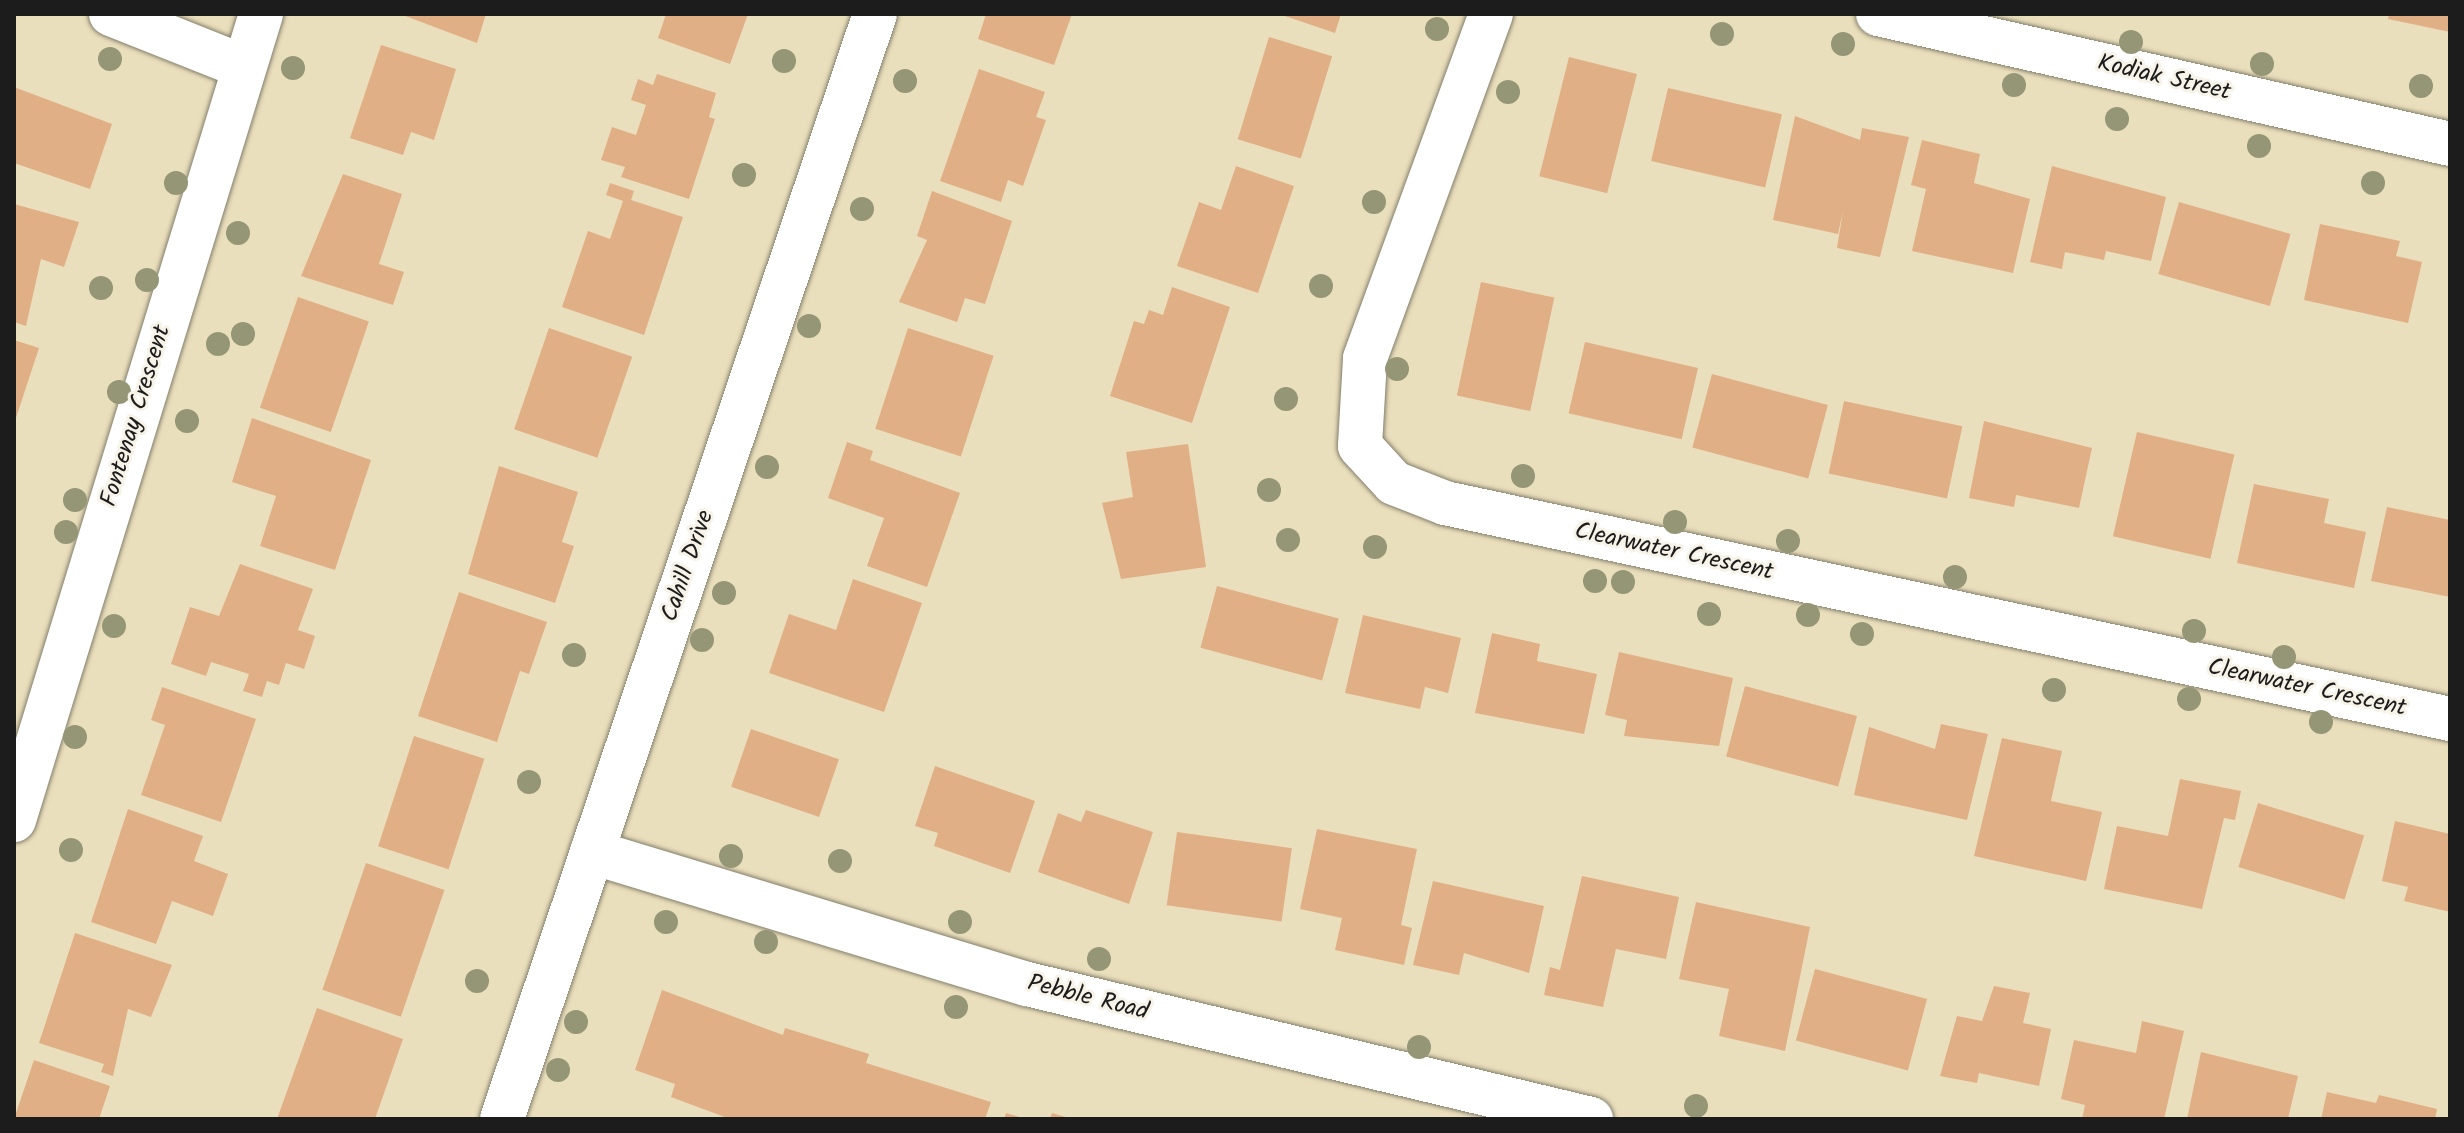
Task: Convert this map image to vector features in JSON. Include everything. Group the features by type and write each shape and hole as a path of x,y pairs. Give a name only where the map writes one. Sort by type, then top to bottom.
{"street":[{"path":"111,14 242,66"},
{"name":"Fontenay Crescent","path":"14,820 242,66 261,14"},
{"name":"Cahill Drive","path":"502,1119 875,14"},
{"name":"Clearwater Crescent","path":"1491,14 1365,359 1360,446 1394,483 1445,503 2450,719"},
{"name":"Kodiak Street","path":"1878,14 2450,144"},
{"name":"Pebble Road","path":"592,852 1027,984 1591,1119"}],"building":[{"path":"400,14 486,14 477,43"},
{"path":"666,14 748,14 730,64 658,38"},
{"path":"986,14 1072,14 1054,65 978,39"},
{"path":"1279,14 1341,14 1335,33"},
{"path":"2389,14 2450,14 2450,32 2388,19"},
{"path":"1269,37 1332,56 1301,159 1238,139"},
{"path":"381,45 456,69 434,140 411,132 403,155 350,138"},
{"path":"1569,57 1637,74 1607,193 1539,176"},
{"path":"979,69 1045,92 1036,117 1046,120 1023,186 1008,180 1001,202 940,181"},
{"path":"657,74 716,93 709,117 715,119 689,199 621,177 625,167 601,160 612,127 636,135 646,105 631,100 638,79 653,85"},
{"path":"14,87 112,124 90,189 14,163"},
{"path":"1668,88 1782,114 1765,187 1651,161"},
{"path":"1795,116 1860,140 1862,128 1909,137 1880,257 1837,248 1843,211 1838,234 1773,220"},
{"path":"1922,140 1980,154 1974,183 2030,199 2013,273 1912,251 1926,189 1911,185"},
{"path":"1236,166 1294,186 1258,293 1177,266 1199,202 1221,210"},
{"path":"2052,166 2166,197 2151,261 2106,251 2104,260 2065,252 2062,269 2030,262"},
{"path":"343,174 402,194 379,264 404,272 393,305 301,276"},
{"path":"610,183 634,191 631,200 683,217 644,335 562,307 588,231 610,239 623,201 606,195"},
{"path":"932,191 1012,221 985,304 965,298 957,322 899,302 927,240 917,236"},
{"path":"2179,202 2291,234 2270,306 2158,274"},
{"path":"14,204 79,222 64,267 41,259 26,326 14,322"},
{"path":"2320,224 2400,241 2396,256 2422,262 2408,323 2304,300"},
{"path":"1481,282 1554,298 1530,411 1457,395"},
{"path":"1172,287 1230,307 1192,423 1110,396 1134,321 1144,324 1149,310 1163,315"},
{"path":"298,297 369,321 331,432 260,408"},
{"path":"549,328 632,357 597,458 514,429"},
{"path":"908,328 994,356 961,457 875,429"},
{"path":"14,340 39,348 15,421 14,421"},
{"path":"1585,342 1698,368 1682,439 1569,413"},
{"path":"1712,374 1828,405 1808,478 1692,447"},
{"path":"1844,401 1962,426 1947,499 1829,473"},
{"path":"252,418 371,460 335,570 260,546 276,496 232,482"},
{"path":"1984,421 2092,448 2079,508 2016,495 2014,507 1969,498"},
{"path":"2137,432 2234,454 2210,559 2113,536"},
{"path":"847,442 873,451 870,460 960,493 927,587 867,566 884,518 828,498"},
{"path":"1188,444 1206,567 1121,579 1102,503 1133,497 1126,452"},
{"path":"499,466 578,492 562,542 574,546 555,603 468,574"},
{"path":"2254,484 2329,499 2324,523 2366,532 2354,588 2237,563"},
{"path":"2387,507 2450,520 2450,597 2371,581"},
{"path":"240,564 313,589 298,630 315,636 304,669 286,663 279,685 267,681 262,697 243,691 249,674 211,662 206,676 171,664 190,607 219,616"},
{"path":"853,579 922,603 884,712 769,673 789,614 836,630"},
{"path":"1217,586 1339,619 1322,680 1200,648"},
{"path":"459,592 547,622 529,674 520,671 497,742 418,716"},
{"path":"1363,615 1461,638 1448,693 1425,687 1420,709 1345,693"},
{"path":"1492,633 1540,644 1537,661 1597,674 1584,734 1475,713"},
{"path":"1619,652 1733,678 1719,746 1624,736 1627,720 1605,715"},
{"path":"1745,686 1857,716 1838,787 1726,757"},
{"path":"162,687 256,719 221,822 141,795 165,725 151,720"},
{"path":"1941,724 1988,734 1967,820 1854,795 1869,727 1935,749"},
{"path":"751,729 839,759 819,817 731,787"},
{"path":"414,736 484,759 449,869 378,846"},
{"path":"2002,738 2062,751 2051,801 2102,812 2086,881 1974,856"},
{"path":"935,766 1035,801 1010,873 934,846 938,833 915,826"},
{"path":"2180,779 2241,791 2235,820 2224,818 2202,909 2104,889 2117,826 2168,836"},
{"path":"2258,803 2364,835 2345,900 2238,867"},
{"path":"128,809 203,836 194,861 228,874 213,916 172,901 156,944 91,922"},
{"path":"1086,810 1153,832 1129,904 1038,872 1058,813 1081,822"},
{"path":"2395,821 2450,834 2450,912 2404,901 2408,887 2382,881"},
{"path":"1317,829 1417,849 1401,925 1412,928 1404,965 1335,950 1342,918 1300,909"},
{"path":"1177,832 1292,848 1282,921 1167,905"},
{"path":"366,863 444,890 401,1017 322,990"},
{"path":"1582,876 1679,897 1666,959 1616,949 1603,1007 1544,995 1550,967 1560,970"},
{"path":"1433,881 1544,906 1529,973 1464,953 1459,975 1413,965"},
{"path":"1696,902 1810,927 1785,1051 1719,1036 1729,989 1679,979"},
{"path":"75,933 172,965 151,1017 128,1009 113,1076 101,1072 104,1064 39,1043"},
{"path":"1815,969 1927,999 1908,1071 1796,1040"},
{"path":"1994,986 2030,993 2023,1023 2051,1029 2039,1086 1979,1073 1977,1083 1940,1076 1957,1016 1982,1021"},
{"path":"662,990 783,1035 785,1028 869,1054 866,1063 991,1102 985,1119 730,1119 671,1097 675,1084 635,1070"},
{"path":"317,1008 403,1039 375,1119 277,1119"},
{"path":"2142,1021 2184,1031 2164,1119 2082,1119 2085,1105 2061,1099 2074,1040 2136,1053"},
{"path":"2201,1052 2298,1076 2288,1119 2187,1119"},
{"path":"34,1060 110,1086 99,1119 14,1119"},
{"path":"2327,1092 2376,1103 2379,1095 2437,1109 2435,1119 2321,1119"},
{"path":"1006,1113 1023,1118 1023,1119 1004,1119"},
{"path":"1052,1113 1069,1118 1069,1119 1050,1119"}]}
